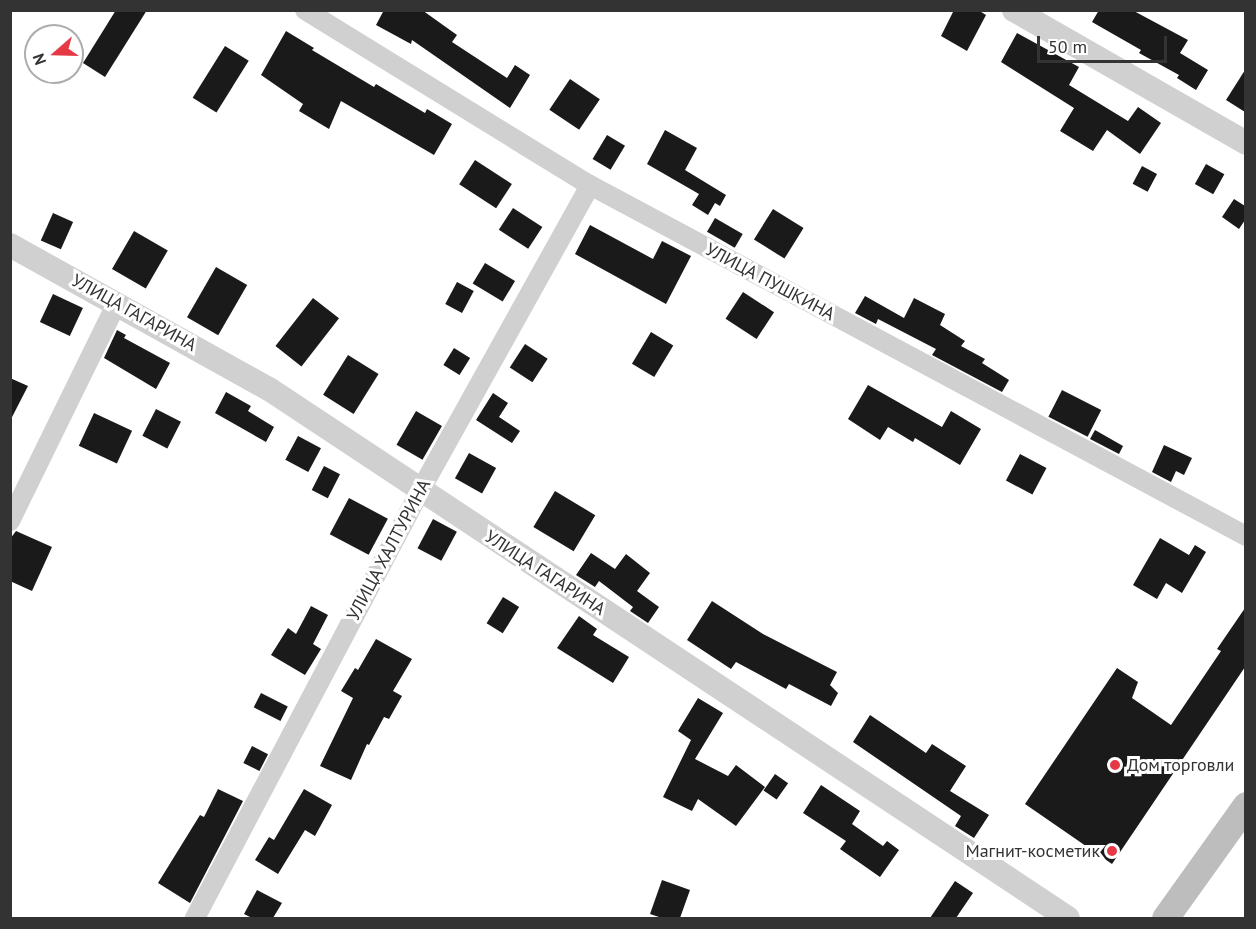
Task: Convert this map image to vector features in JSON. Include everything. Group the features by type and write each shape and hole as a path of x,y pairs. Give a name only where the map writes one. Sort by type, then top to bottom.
{"main road":[{"path":"1165,918 1245,805"}],"street":[{"name":"УЛИЦА ПУШКИНА","path":"305,10 590,185 1245,536"},
{"path":"1014,10 1245,143"},
{"name":"УЛИЦА ХАЛТУРИНА","path":"195,918 420,491 590,185"},
{"name":"УЛИЦА ГАГАРИНА","path":"10,245 269,389 1068,918"},
{"path":"10,522 117,303"}],"building":[{"path":"116,10 147,10 105,77 84,61"},
{"path":"384,10 422,10 457,35 452,42 507,78 515,65 530,75 510,108 412,40 411,44 376,25"},
{"path":"954,10 978,10 986,15 967,51 941,36"},
{"path":"1099,10 1132,10 1188,40 1180,53 1208,70 1196,90 1177,78 1179,75 1139,53 1141,50 1092,22"},
{"path":"286,31 314,48 312,50 374,87 376,84 425,113 427,109 452,124 434,155 341,101 329,129 299,111 303,104 261,75"},
{"path":"1017,33 1079,67 1069,85 1128,121 1138,107 1161,123 1140,154 1107,130 1093,151 1060,131 1074,108 1001,62"},
{"path":"225,46 249,61 216,113 193,98"},
{"path":"1245,70 1245,112 1226,100"},
{"path":"570,79 600,99 579,130 549,110"},
{"path":"665,130 697,148 685,170 726,195 720,206 715,203 708,215 692,205 699,194 647,164"},
{"path":"607,135 625,146 611,170 593,159"},
{"path":"475,160 512,184 496,208 459,184"},
{"path":"1206,164 1224,174 1213,194 1195,184"},
{"path":"1142,166 1157,174 1148,192 1133,184"},
{"path":"1234,199 1245,206 1245,220 1239,229 1222,217"},
{"path":"513,208 542,227 528,249 499,230"},
{"path":"773,209 804,228 784,259 754,240"},
{"path":"53,213 73,222 61,249 41,240"},
{"path":"715,218 743,234 735,248 707,232"},
{"path":"590,225 653,259 662,241 691,256 666,304 575,254"},
{"path":"134,231 168,250 146,289 112,269"},
{"path":"485,263 515,281 503,302 473,284"},
{"path":"216,267 247,285 218,335 187,317"},
{"path":"457,282 474,291 462,313 445,304"},
{"path":"743,292 774,312 757,339 726,319"},
{"path":"53,294 83,308 70,336 40,322"},
{"path":"865,296 904,318 914,298 945,314 940,325 965,341 961,346 985,359 982,363 1009,380 1002,392 932,355 936,349 878,319 876,324 855,313"},
{"path":"313,298 339,318 301,366 275,346"},
{"path":"117,330 126,335 124,338 170,363 156,389 104,358"},
{"path":"651,332 673,345 654,377 632,364"},
{"path":"525,344 548,359 532,382 510,367"},
{"path":"454,348 470,358 460,375 443,365"},
{"path":"348,355 379,374 354,414 323,395"},
{"path":"10,378 28,386 10,421"},
{"path":"868,385 942,427 951,411 981,429 960,465 915,438 913,442 888,427 880,440 848,419"},
{"path":"1062,390 1101,410 1088,437 1048,417"},
{"path":"226,392 251,406 248,411 274,427 266,442 215,413"},
{"path":"493,393 508,403 499,417 520,431 512,443 476,420"},
{"path":"156,409 181,422 167,448 142,436"},
{"path":"416,411 442,426 422,460 396,445"},
{"path":"94,413 132,431 117,463 79,446"},
{"path":"1095,430 1123,446 1119,454 1090,439"},
{"path":"298,436 321,448 308,472 285,460"},
{"path":"1164,445 1192,458 1184,475 1176,471 1171,482 1152,472"},
{"path":"469,453 496,468 482,493 455,478"},
{"path":"1020,454 1046,468 1032,495 1006,480"},
{"path":"324,466 340,474 328,498 312,490"},
{"path":"555,491 595,515 574,551 533,527"},
{"path":"349,498 388,519 369,555 330,534"},
{"path":"433,519 457,532 441,561 418,548"},
{"path":"16,531 52,547 32,591 10,581 10,539"},
{"path":"1160,538 1189,555 1195,545 1206,552 1182,593 1166,583 1157,599 1133,585"},
{"path":"591,553 615,569 626,554 650,573 637,591 659,607 648,623 630,611 633,607 599,581 595,587 576,575"},
{"path":"503,597 519,607 503,633 487,623"},
{"path":"712,601 763,634 837,672 830,685 838,693 831,706 789,684 786,689 736,662 731,669 687,640"},
{"path":"311,606 328,615 313,644 321,649 305,675 271,655 288,628 296,634"},
{"name":"Дом торговли","path":"1245,608 1245,667 1112,864 1025,804 1117,668 1138,682 1132,698 1171,725 1221,651 1217,649"},
{"path":"579,616 597,629 593,635 629,657 613,683 557,648"},
{"path":"376,639 412,659 393,691 402,696 389,719 384,717 369,745 367,744 351,780 320,766 353,698 341,691 355,668 358,670"},
{"path":"261,693 288,707 280,721 254,707"},
{"path":"698,698 723,713 695,759 728,776 736,765 765,787 736,826 698,799 692,811 663,797 691,740 678,731"},
{"path":"870,715 926,753 932,744 966,766 950,791 989,815 974,838 955,826 961,816 853,742"},
{"path":"252,746 268,754 259,771 243,763"},
{"path":"775,774 788,783 777,800 764,790"},
{"path":"821,785 860,811 852,824 883,846 887,841 899,850 880,877 840,849 846,841 803,813"},
{"path":"218,789 243,801 190,903 158,883 200,815 204,817"},
{"path":"304,789 332,805 315,836 305,830 278,874 255,860 269,837 274,840"},
{"path":"662,880 690,890 680,918 662,918 650,914"},
{"path":"955,881 973,893 956,918 930,918"},
{"path":"257,890 282,903 273,918 252,918 244,914"}],"place":[{"name":"Дом торговли","path":"1115,765"},
{"name":"Магнит-косметик","path":"1112,851"}]}
